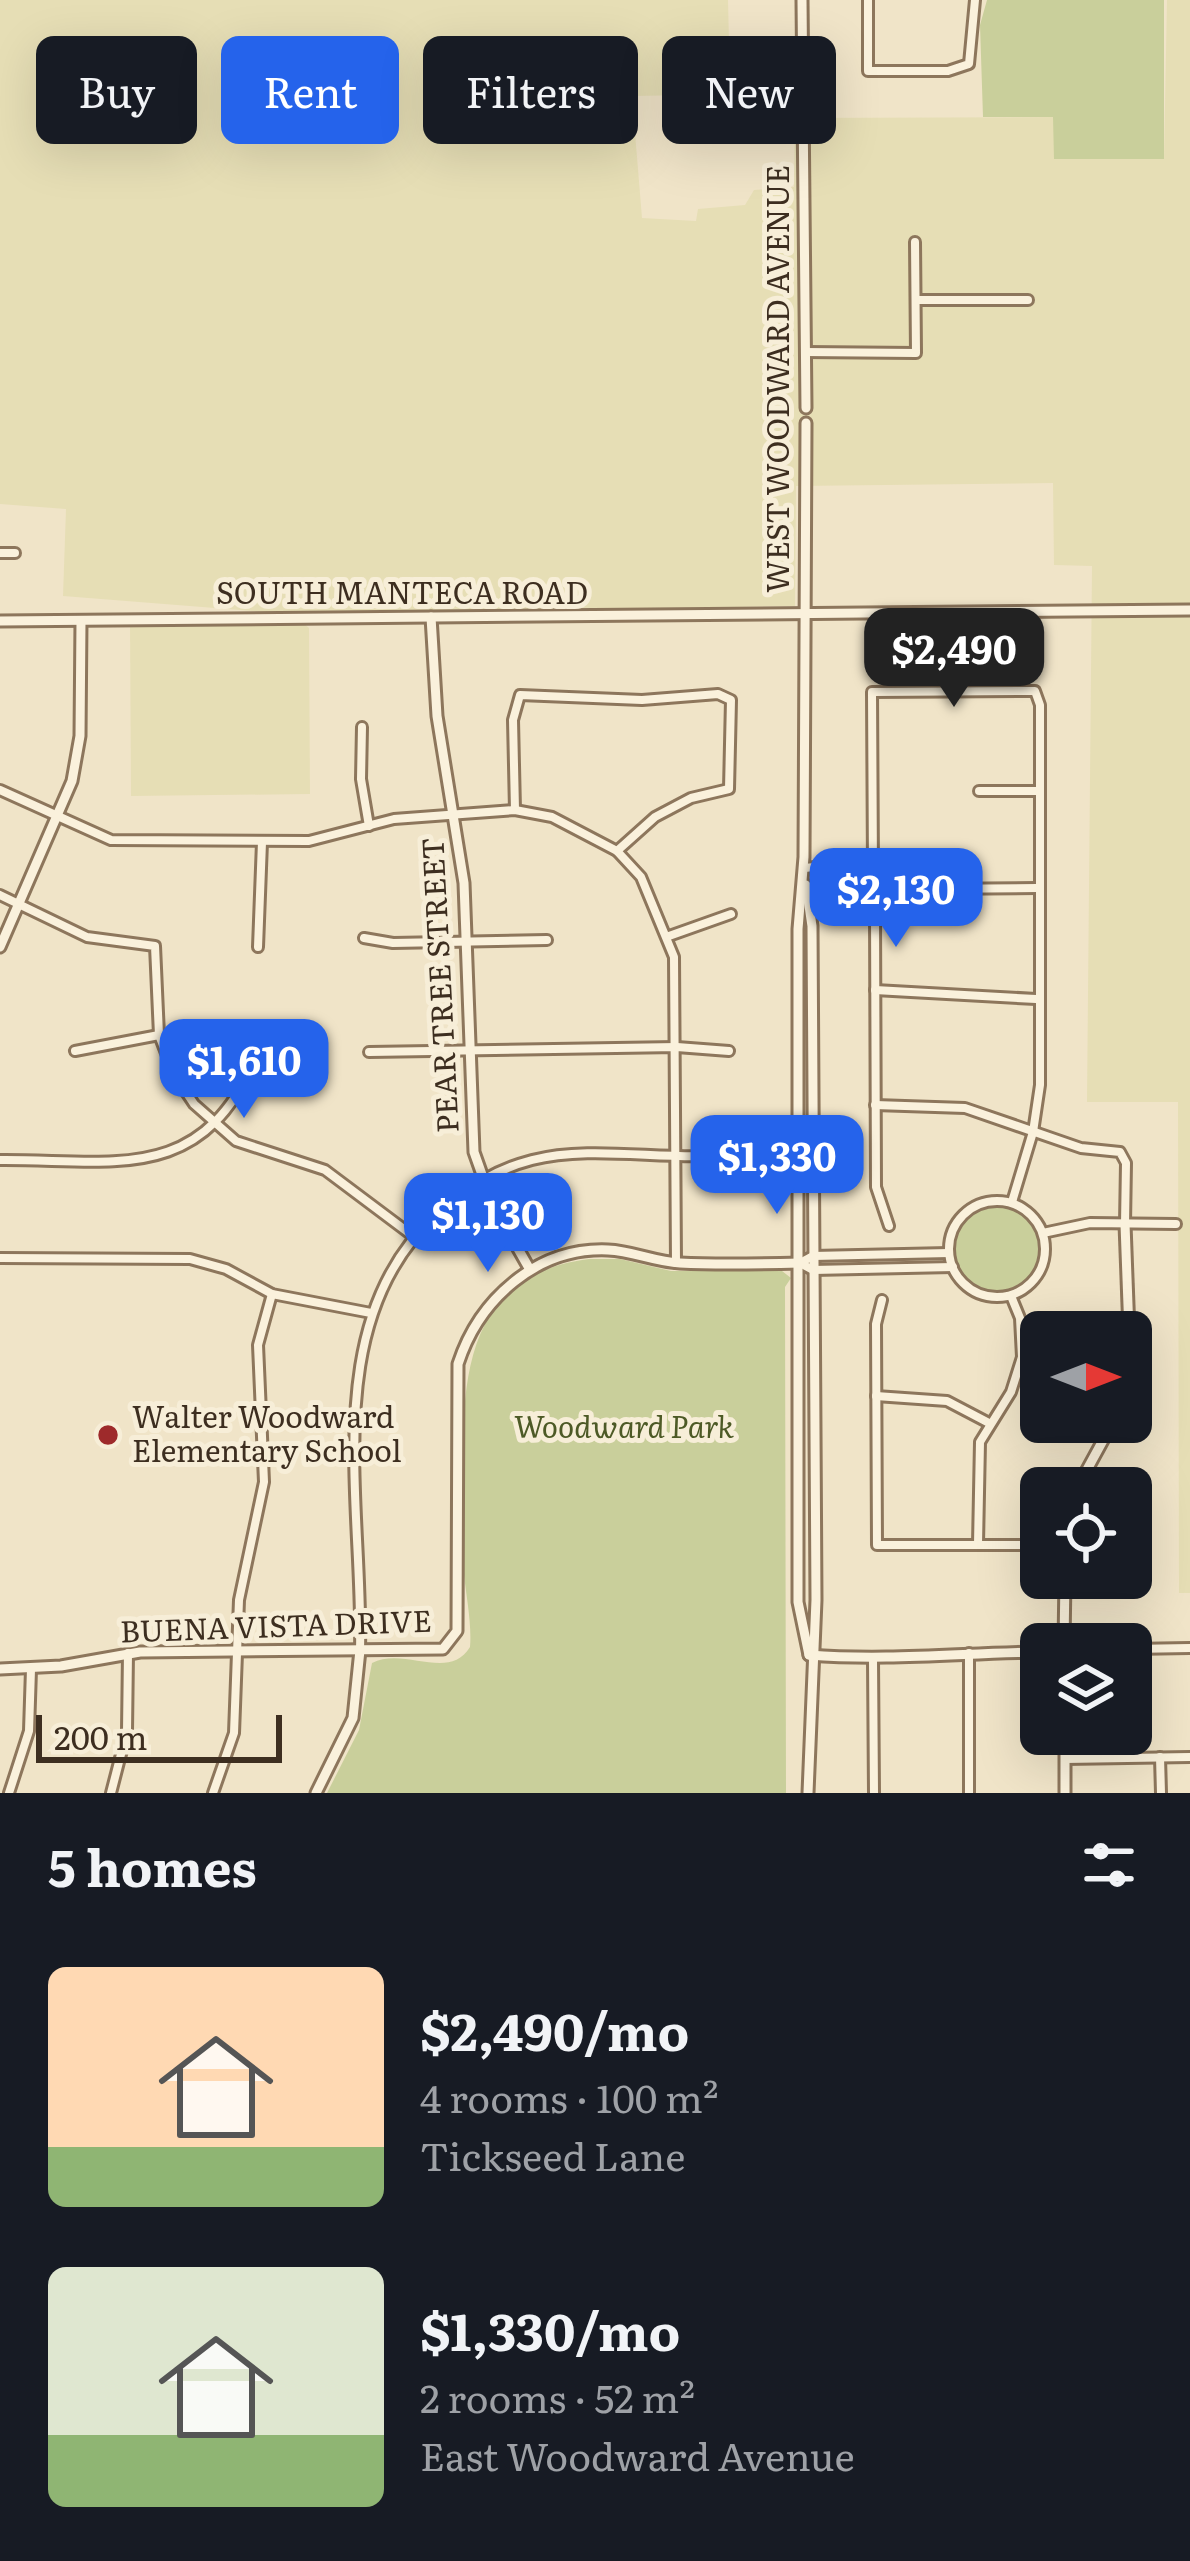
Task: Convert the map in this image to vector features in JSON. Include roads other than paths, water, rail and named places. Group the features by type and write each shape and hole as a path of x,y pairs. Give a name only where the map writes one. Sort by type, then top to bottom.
{"street":[{"name":"WEST WOODWARD AVENUE","path":"802,0 803,868"},
{"path":"868,0 868,70 961,69 970,57 975,0"},
{"path":"805,352 916,353 915,242"},
{"path":"915,300 1028,300"},
{"path":"0,553 15,553"},
{"name":"SOUTH MANTECA ROAD","path":"0,621 1190,610"},
{"name":"PEAR TREE STREET","path":"430,617 432,671 455,812 468,939 471,1133 480,1178 529,1268"},
{"path":"0,947 58,818 80,736 82,621"},
{"path":"873,870 872,692 1035,691 1040,705 1036,1000 1040,1084 1033,1132 1012,1202"},
{"path":"515,810 512,720 520,695 642,700 718,694 730,700 729,789 691,798 655,817 617,851"},
{"path":"362,727 361,779 369,826"},
{"path":"0,790 111,840 332,838 369,826 455,812 515,810 552,817 617,851 641,877 669,936 677,1047 676,1263"},
{"path":"979,791 1039,791"},
{"path":"258,947 262,842"},
{"path":"803,868 848,864 922,889 1037,888"},
{"path":"803,868 812,926 816,1600 809,1655 808,1793"},
{"path":"803,868 798,929 798,1603 809,1655"},
{"path":"0,895 87,937 155,946 159,1035 182,1088 211,1123 263,1153 325,1170 412,1236"},
{"path":"875,910 876,1187 889,1226"},
{"path":"669,936 731,914"},
{"path":"364,938 393,943 548,940"},
{"path":"875,990 1036,1000"},
{"path":"74,1051 159,1035"},
{"path":"369,1052 677,1047 729,1051"},
{"path":"0,1160 153,1160 182,1148 211,1123 244,1083 254,1061"},
{"path":"875,1106 944,1104 1081,1148 1120,1152 1126,1163 1128,1311"},
{"path":"316,1793 353,1718 360,1650 358,1377 370,1313 412,1236 480,1178 556,1156 726,1161"},
{"path":"984,1202 1012,1202 1030,1213 1043,1233 1040,1273 1011,1296 971,1290 953,1267 951,1234 964,1213 984,1202"},
{"path":"1043,1233 1090,1223 1176,1224"},
{"name":"BUENA VISTA DRIVE","path":"0,1669 31,1669 128,1653 443,1649 454,1637 458,1364 481,1316 529,1268 596,1250 676,1263 800,1264 813,1270 953,1267"},
{"path":"800,1264 813,1256 949,1253"},
{"path":"0,1258 190,1259 226,1269 272,1294 370,1313"},
{"path":"213,1793 234,1733 239,1600 264,1482 258,1345 272,1294"},
{"path":"978,1544 977,1467 989,1423 1011,1392 1022,1358 1020,1318 1011,1296"},
{"path":"882,1300 876,1396 877,1545 1020,1544"},
{"path":"876,1396 947,1401 989,1423"},
{"path":"1152,1648 1190,1648"},
{"path":"809,1655 873,1660 1020,1652"},
{"path":"111,1793 127,1731 128,1653"},
{"path":"969,1653 969,1793"},
{"path":"873,1660 874,1793"},
{"path":"9,1793 29,1731 31,1669"},
{"path":"1065,1755 1065,1793"},
{"path":"1065,1760 1190,1756"},
{"path":"1160,1757 1161,1793"}],"place":[{"name":"Walter Woodward Elementary School","path":"108,1435"}],"park label":[{"name":"Woodward Park","path":"624,1428"}]}
